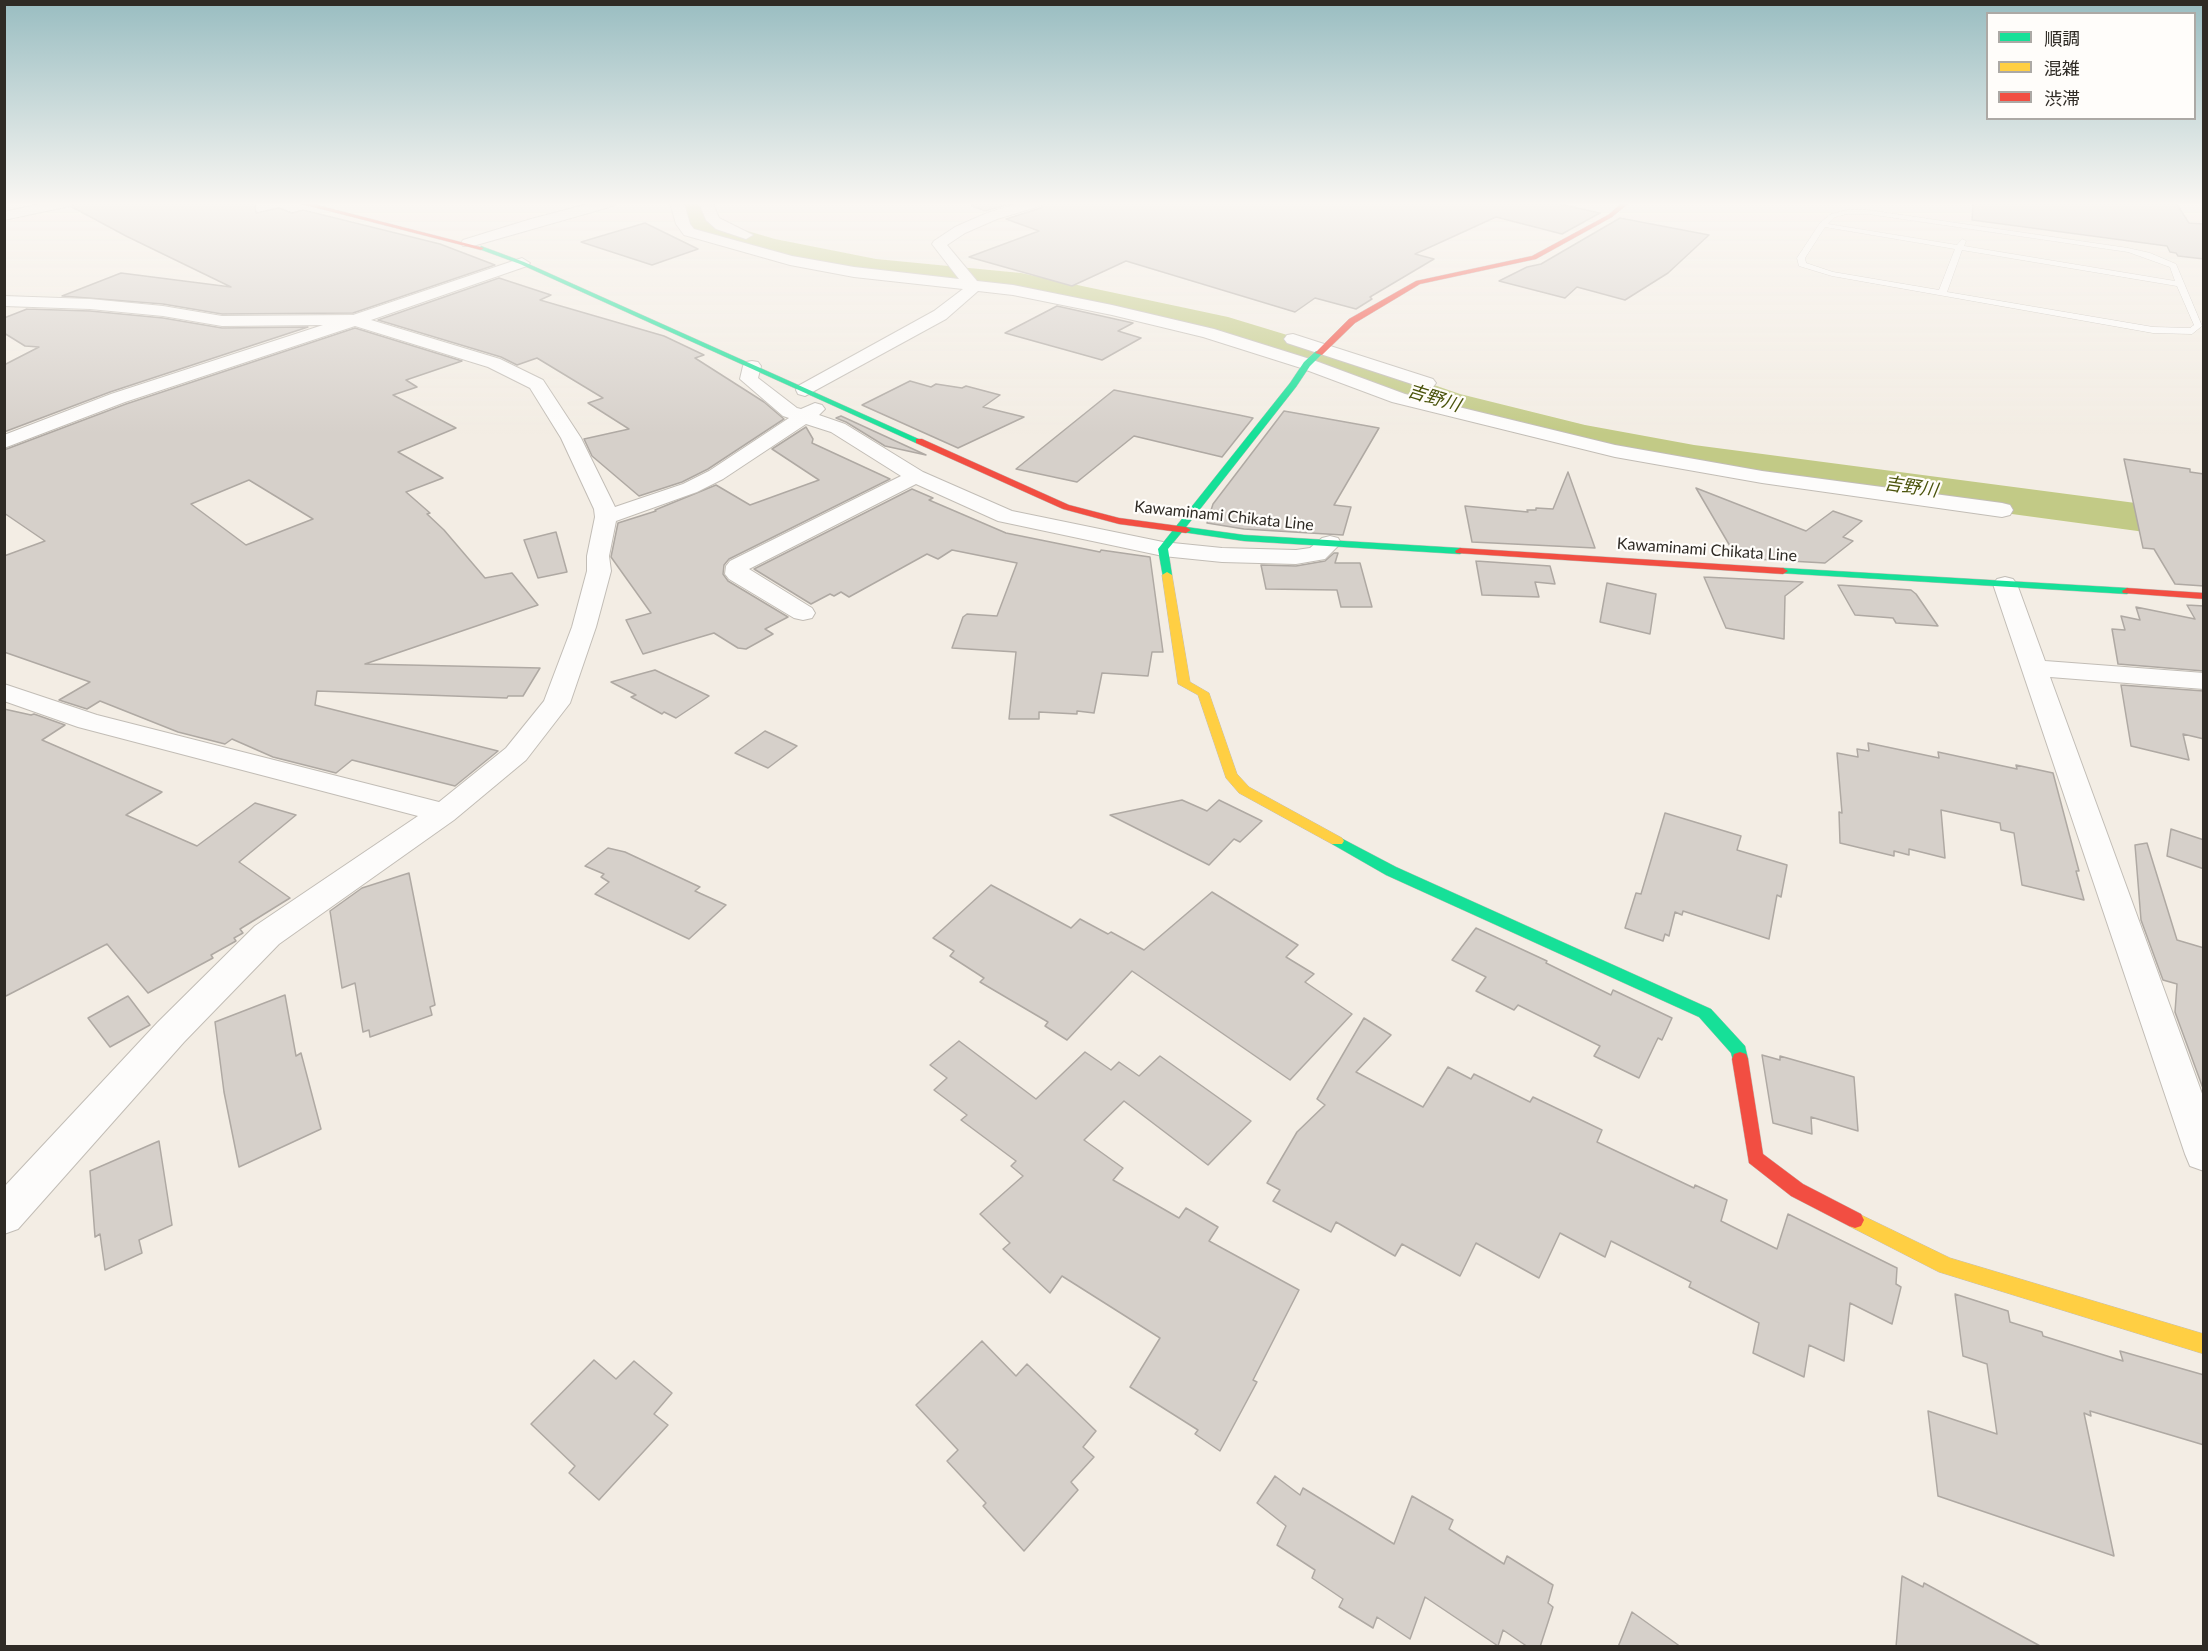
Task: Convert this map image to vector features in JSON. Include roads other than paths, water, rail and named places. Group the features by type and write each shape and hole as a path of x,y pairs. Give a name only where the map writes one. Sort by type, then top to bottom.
{"main road":[{"name":"Kawaminami Chikata Line","path":"560,280 1066,507 1119,521 1244,538 2204,596"},
{"path":"1425,280 1352,321 1322,347 1176,529 1163,549 1184,684 1187,688 1203,693 1231,775 1244,790 1391,871 1705,1013 1739,1051 1755,1158 1797,1190 1946,1266 2204,1344"}],"street":[{"path":"4,442 118,398 472,280"},
{"path":"805,390 940,315 970,291 966,280"},
{"path":"976,280 1208,333 1307,364 1399,398 1615,452 1762,477 2002,510"},
{"path":"1013,280 1060,283 1151,303"},
{"path":"4,301 90,304 163,311 222,321 354,320 494,363 537,384 571,438 605,509 606,517 598,556 599,571 584,627 557,703 516,754 444,813 267,935 171,1032 4,1216"},
{"path":"1276,335 1322,347 1428,383"},
{"path":"752,366 749,379 790,412 838,429 916,476 1006,516 1163,549 1221,555 1296,557 1317,554 1330,543"},
{"path":"606,517 690,488 716,476 802,417 830,401"},
{"path":"803,613 737,574 738,567 916,476"},
{"path":"2005,584 2204,1154"},
{"path":"2035,668 2204,681"},
{"path":"4,692 88,721 444,813"}],"lane":[{"path":"1871,280 2153,330 2192,331 2198,327 2178,280"},
{"path":"1942,293 1947,280"},
{"path":"2155,280 2179,284"}],"waterway":[{"name":"吉野川","path":"990,280 1021,283 1228,328 1447,403 1585,437 1694,458 2204,526"}]}
